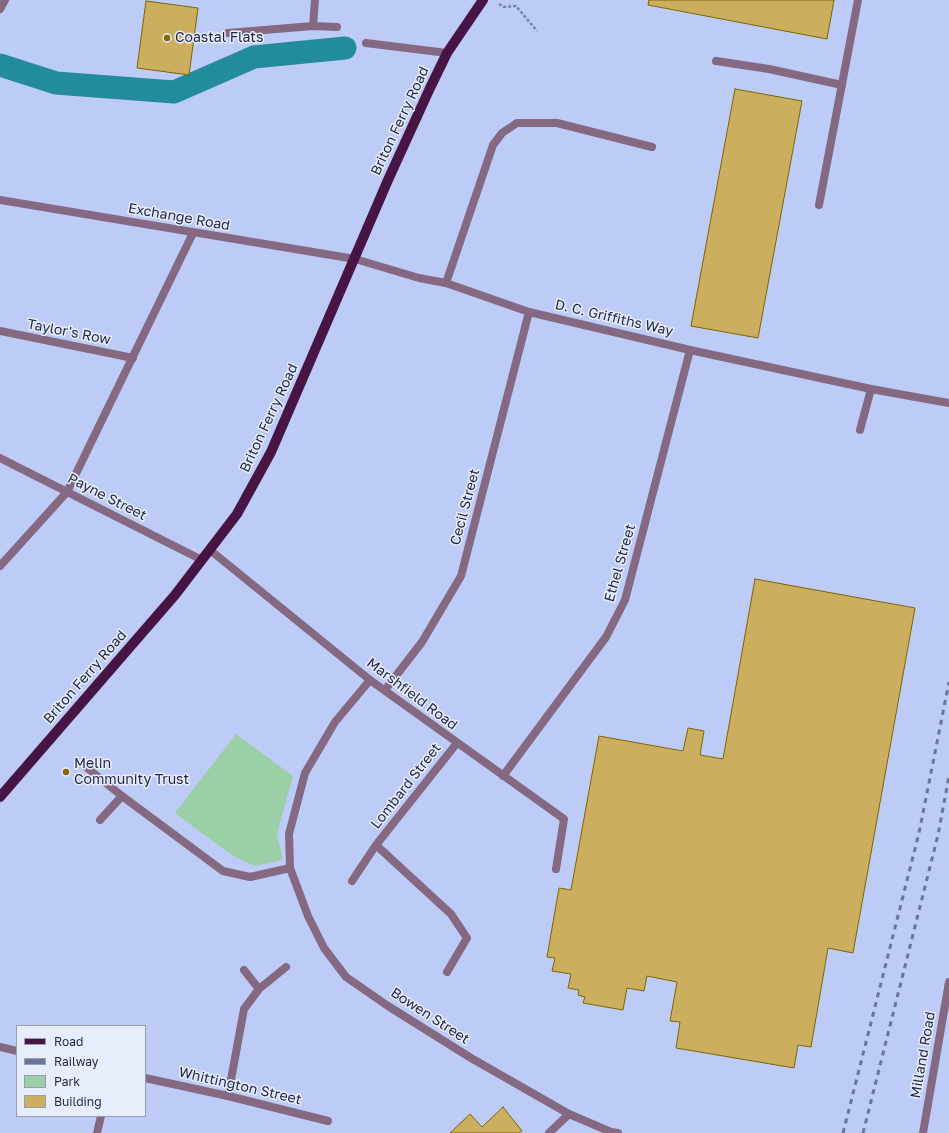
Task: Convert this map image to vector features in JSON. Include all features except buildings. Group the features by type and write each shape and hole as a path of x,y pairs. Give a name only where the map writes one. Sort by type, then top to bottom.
{"main road":[{"name":"Briton Ferry Road","path":"0,797 175,595 237,514 271,452 388,180 447,53 483,0"}],"street":[{"path":"0,9 5,0"},
{"path":"313,26 314,0"},
{"path":"819,205 858,0"},
{"path":"228,33 313,26 338,27"},
{"path":"366,43 447,53"},
{"path":"716,61 769,69 842,85"},
{"path":"446,283 493,145 502,133 517,123 556,122 652,147"},
{"name":"Exchange Road","path":"0,200 354,259"},
{"path":"0,566 67,492 193,232"},
{"name":"D. C. Griffiths Way","path":"354,259 419,278 446,283 529,312 690,350 871,389 949,403"},
{"name":"Cecil Street","path":"385,690 422,642 461,576 529,312"},
{"name":"Taylor's Row","path":"0,331 133,358"},
{"name":"Ethel Street","path":"503,776 606,637 625,600 690,350"},
{"path":"860,430 871,389"},
{"name":"Payne Street","path":"0,458 202,560"},
{"name":"Marshfield Road","path":"210,550 370,680 564,819 556,869"},
{"name":"Bowen Street","path":"370,680 335,722 305,773 289,834 290,868 308,916 324,948 346,977 388,1006 471,1058 569,1114 614,1132"},
{"name":"Lombard Street","path":"352,881 376,845 457,743"},
{"path":"86,767 122,796 223,871 250,877 290,868"},
{"path":"100,820 122,796"},
{"name":"Lombard Street","path":"376,845 451,914 467,938 447,972"},
{"path":"228,1096 244,1009 259,989 286,968"},
{"path":"244,970 259,989"},
{"name":"Milland Road","path":"923,1133 949,982"},
{"path":"0,1047 16,1051"},
{"name":"Whittington Street","path":"146,1078 228,1096 328,1121"},
{"path":"549,1133 569,1114"},
{"path":"97,1133 101,1117"}],"path":[{"path":"494,0 504,7 516,6 537,31"}],"green space":[{"path":"236,734 293,776 277,834 283,860 255,866 233,856 175,813"}],"waterway":[{"path":"0,65 56,83 174,92 254,57 345,48"}],"railway":[{"path":"843,1133 919,833 949,682"},
{"path":"863,1133 938,835 949,776"}],"place":[{"name":"Coastal Flats","path":"167,38"},
{"name":"Melin Community Trust","path":"66,772"}]}
